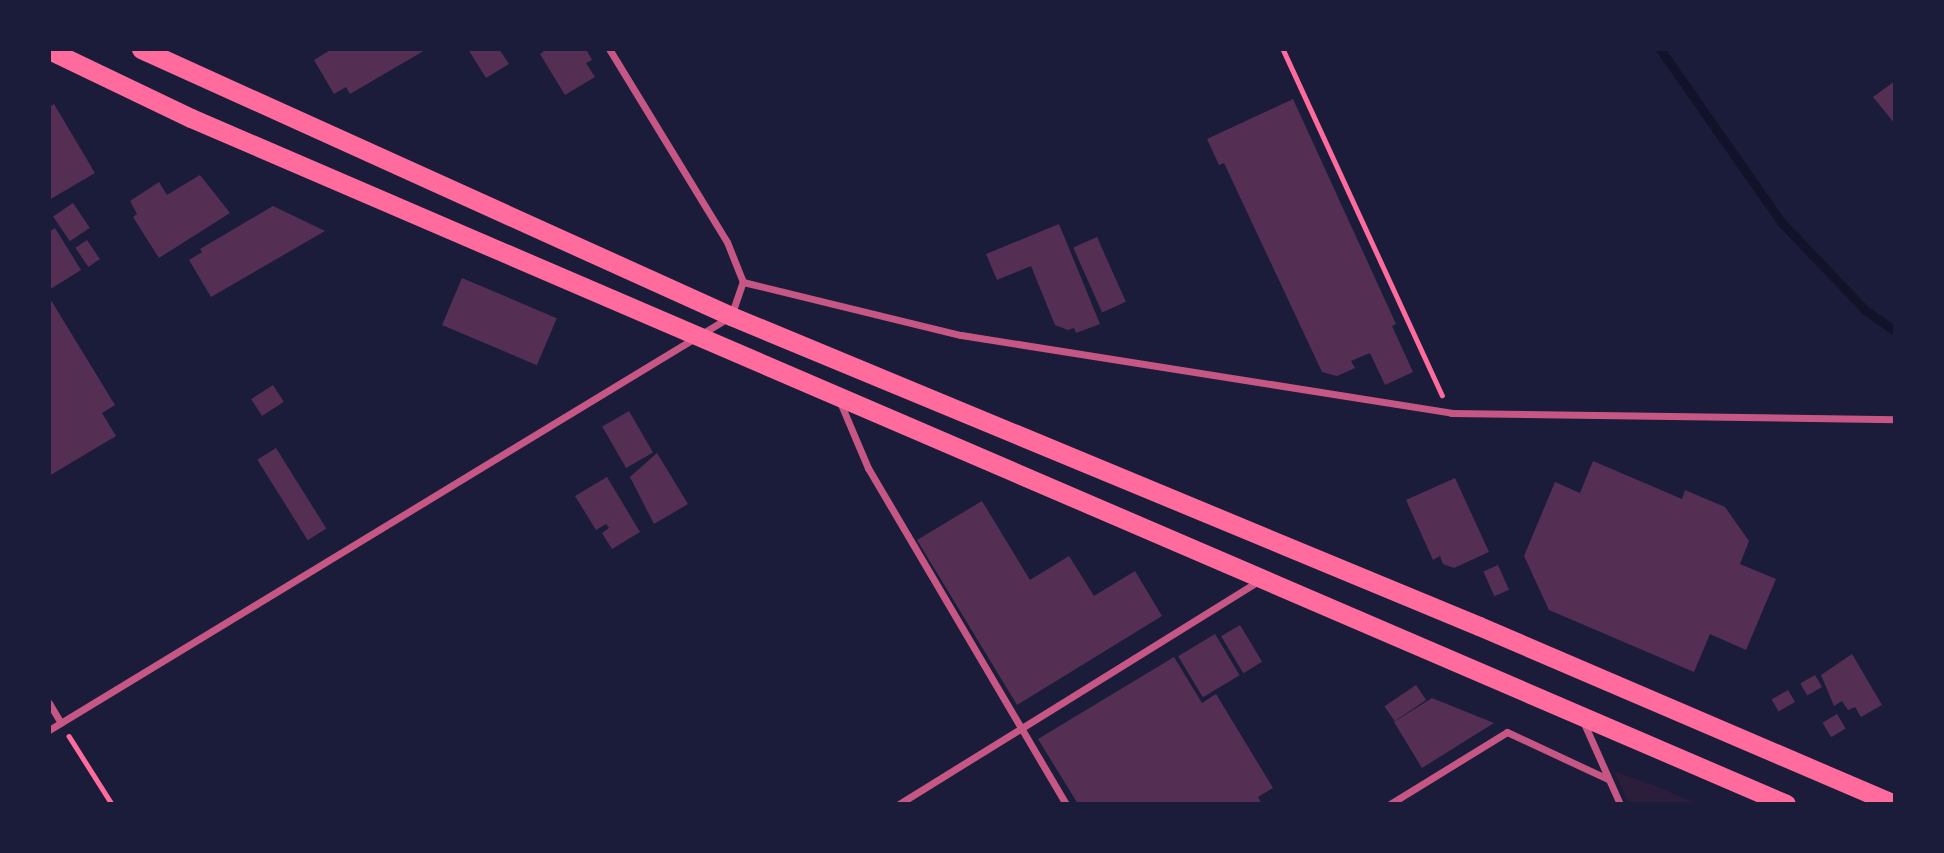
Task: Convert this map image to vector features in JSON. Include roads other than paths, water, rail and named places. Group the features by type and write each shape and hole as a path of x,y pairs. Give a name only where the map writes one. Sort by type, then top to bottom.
{"highway":[{"path":"141,49 731,316 1479,626 1894,804"},
{"path":"49,50 191,118 836,393 1786,804"}],"street":[{"path":"49,730 731,316 743,282 727,242 609,49"},
{"path":"743,282 961,335 1451,413 1895,419"},
{"path":"836,393 868,468 1066,804"},
{"path":"899,804 1262,579"},
{"path":"49,703 61,723"},
{"path":"1581,717 1620,804"},
{"path":"1390,804 1507,732 1608,779"}],"waterway":[{"path":"1660,49 1782,223 1865,310 1895,331"}]}
